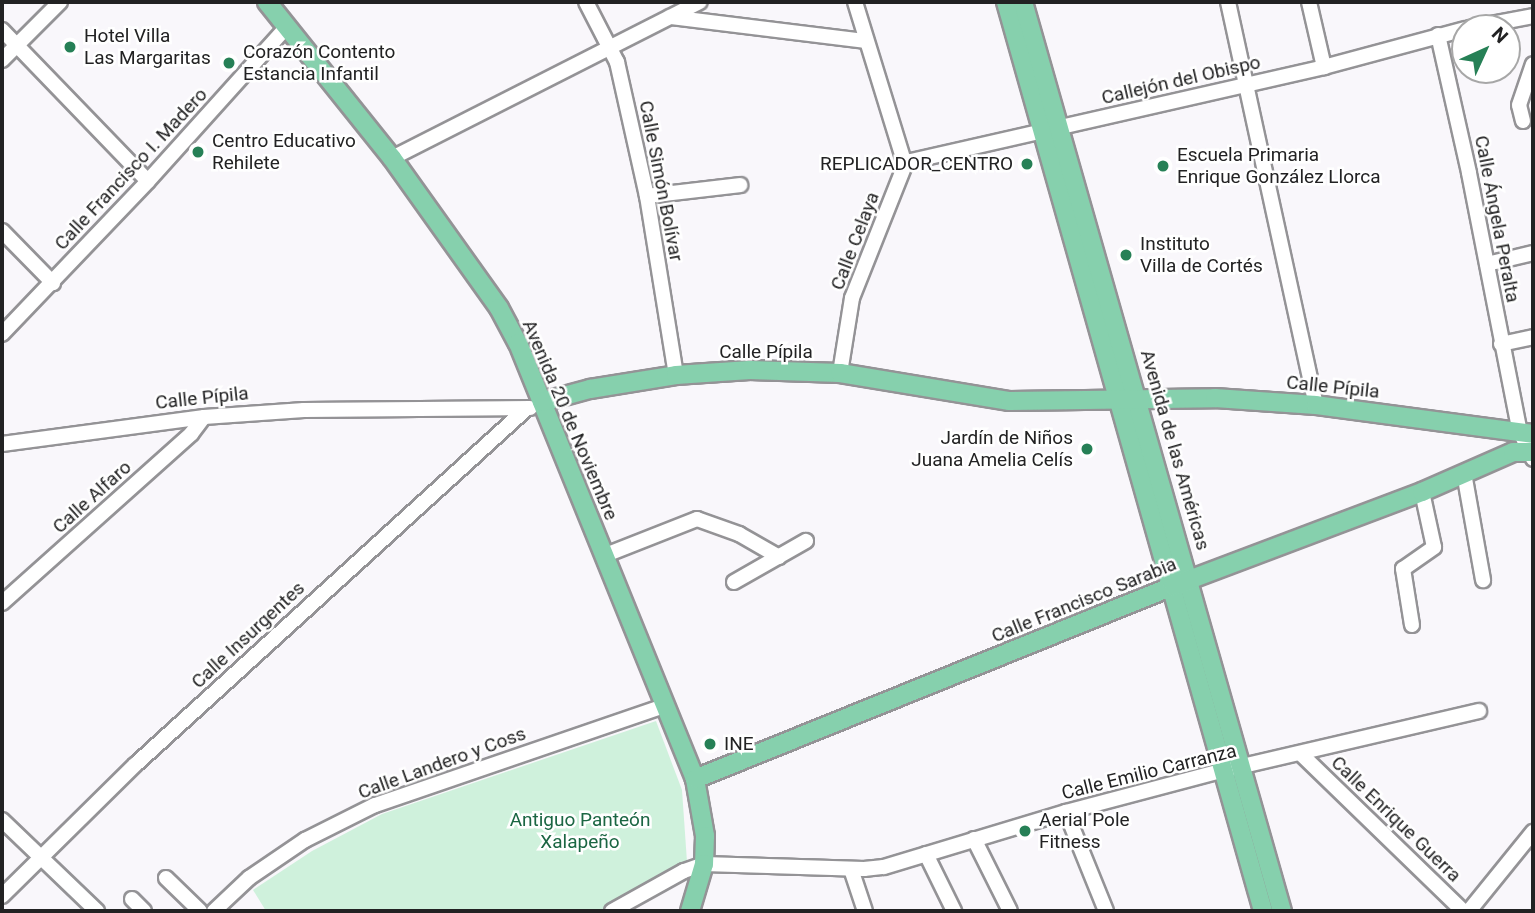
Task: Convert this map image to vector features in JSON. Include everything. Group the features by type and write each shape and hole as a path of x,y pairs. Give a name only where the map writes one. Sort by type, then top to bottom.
{"main road":[{"name":"Avenida 20 de Noviembre","path":"267,2 392,158 499,308 519,343 534,406 603,556 695,779 705,836 704,864 690,911"},
{"name":"Avenida de las Américas","path":"1006,2 1139,399 1182,583 1221,771 1263,911"},
{"name":"Avenida de las Américas","path":"1023,2 1051,130 1119,398 1182,583 1241,769 1282,911"},
{"name":"Calle Pípila","path":"534,406 590,389 676,375 750,370 840,373 1010,401 1215,398 1316,405 1530,445"},
{"name":"Calle Francisco Sarabia","path":"695,779 1182,583 1422,492 1530,445"}],"street":[{"path":"2,60 61,2"},
{"name":"Calle Simón Bolívar","path":"586,2 611,46 647,196 676,375"},
{"path":"392,158 700,2"},
{"path":"855,2 908,163"},
{"path":"1228,2 1316,405"},
{"path":"1309,2 1324,67"},
{"path":"669,17 866,41"},
{"name":"Calle Francisco I. Madero","path":"2,334 148,181 286,28"},
{"path":"2,30 148,181"},
{"name":"Callejón del Obispo","path":"908,163 1324,67 1451,32"},
{"name":"Calle Ángela Peralta","path":"1438,35 1502,344 1530,445"},
{"path":"1523,121 1519,106 1533,64"},
{"name":"Calle Celaya","path":"840,373 852,298 908,163"},
{"path":"647,196 740,185"},
{"path":"2,231 53,283"},
{"path":"1487,264 1533,253"},
{"path":"1502,344 1533,337"},
{"name":"Calle Pípila","path":"2,444 204,417 304,410 534,406"},
{"name":"Calle Insurgentes","path":"2,896 156,746 534,406"},
{"name":"Calle Alfaro","path":"2,603 191,434 204,417"},
{"path":"1464,473 1483,580"},
{"path":"1412,625 1403,569 1434,547 1422,492"},
{"path":"603,556 697,519 739,534 779,557"},
{"path":"734,582 806,541"},
{"name":"Calle Landero y Coss","path":"214,911 249,878 305,840 375,805 664,706"},
{"name":"Calle Emilio Carranza","path":"704,864 851,869 884,867 1066,812 1221,771 1302,755 1479,711"},
{"name":"Calle Enrique Guerra","path":"1302,755 1463,911"},
{"path":"1066,812 1106,911"},
{"path":"2,820 97,911"},
{"path":"1469,911 1533,832"},
{"path":"974,839 1010,911"},
{"path":"926,854 954,911"},
{"path":"612,911 684,871 704,864"},
{"path":"851,869 865,911"},
{"path":"166,878 200,911"},
{"path":"132,899 144,911"}],"green space":[{"name":"Antiguo Panteón Xalapeño","path":"656,721 682,790 687,862 599,911 266,911 253,890 312,851 382,814"}],"place":[{"name":"Hotel Villa Las Margaritas","path":"70,47"},
{"name":"Corazón Contento Estancia Infantil","path":"229,63"},
{"name":"Centro Educativo Rehilete","path":"198,152"},
{"name":"REPLICADOR_CENTRO","path":"1027,164"},
{"name":"Escuela Primaria Enrique González Llorca","path":"1163,166"},
{"name":"Instituto Villa de Cortés","path":"1126,255"},
{"name":"Jardín de Niños Juana Amelia Celís","path":"1087,449"},
{"name":"INE","path":"710,744"},
{"name":"Aerial Pole Fitness","path":"1025,831"}]}
